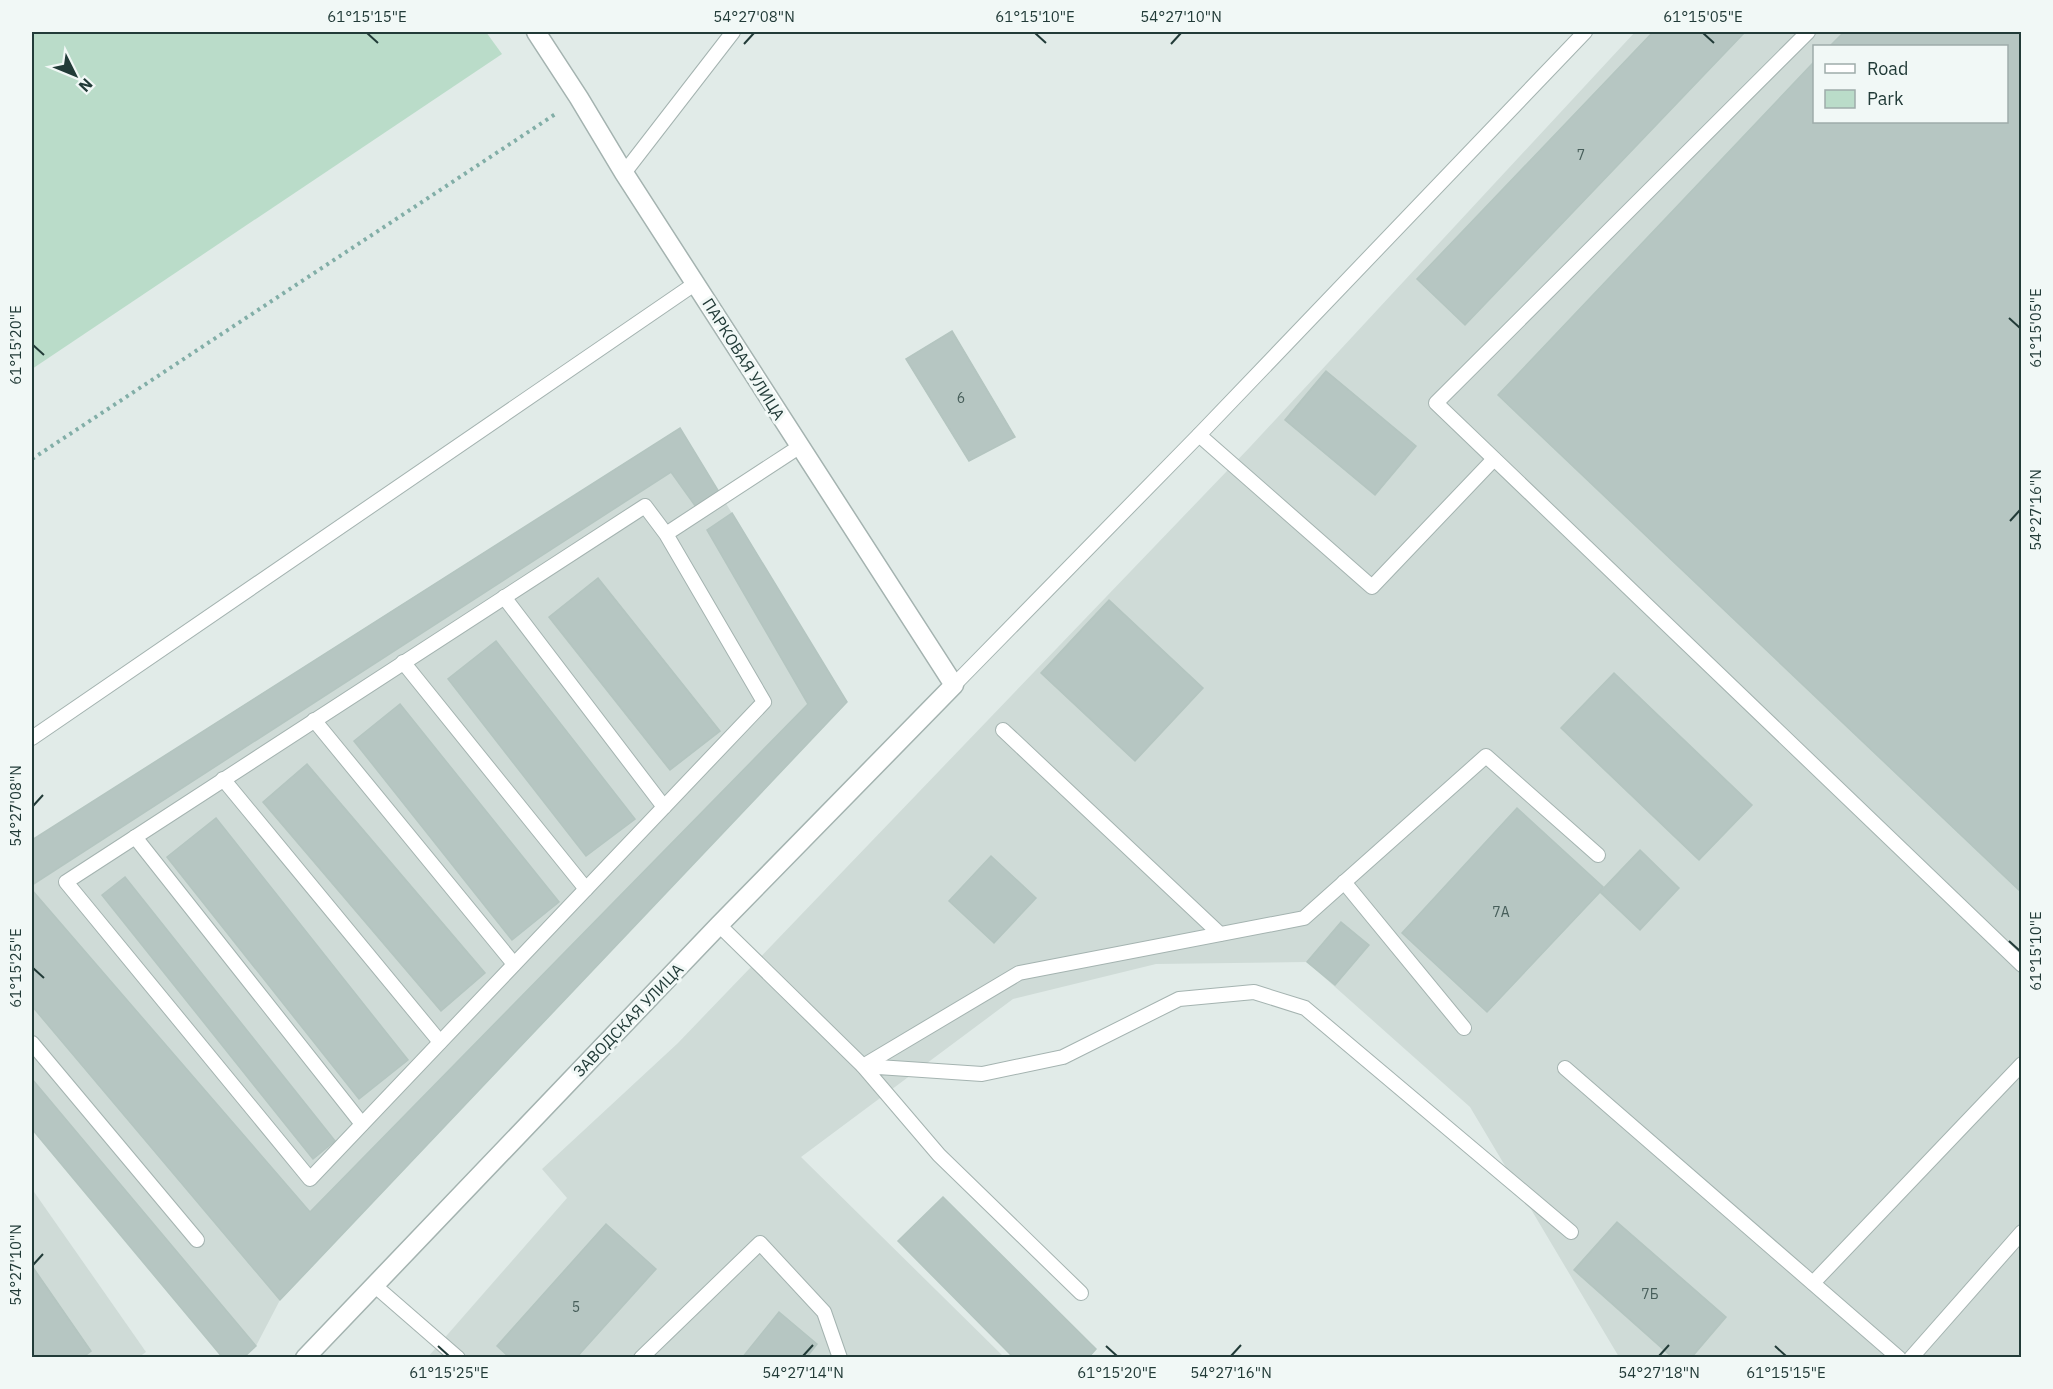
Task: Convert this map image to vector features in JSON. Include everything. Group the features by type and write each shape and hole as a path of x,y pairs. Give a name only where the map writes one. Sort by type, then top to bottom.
{"street":[{"name":"ПАРКОВАЯ УЛИЦА","path":"536,32 799,447 954,685"},
{"name":"ЗАВОДСКАЯ УЛИЦА","path":"305,1358 719,925 954,685"}],"lane":[{"path":"624,173 733,32"},
{"path":"954,685 1199,435 1586,32"},
{"path":"1808,32 1436,403 2022,965"},
{"path":"32,738 696,283"},
{"path":"1199,435 1372,587 1494,459"},
{"path":"666,534 799,447"},
{"path":"645,506 666,534 764,702 310,1179 66,882 645,506"},
{"path":"504,597 664,807"},
{"path":"403,662 586,889"},
{"path":"314,720 514,964"},
{"path":"1003,730 1220,934"},
{"path":"863,1066 1019,973 1304,918 1486,756 1598,855"},
{"path":"223,779 440,1042"},
{"path":"135,837 362,1124"},
{"path":"1344,882 1464,1028"},
{"path":"719,925 863,1066 939,1155 1081,1293"},
{"path":"863,1066 982,1074 1063,1056 1179,999 1254,992 1305,1008 1571,1232"},
{"path":"32,1043 197,1240"},
{"path":"1813,1283 2022,1064"},
{"path":"1565,1068 1899,1358"},
{"path":"1911,1358 2022,1232"},
{"path":"641,1358 760,1243 824,1312 840,1358"},
{"path":"374,1285 458,1358"}],"path":[{"path":"32,459 579,98"}],"shaded area":[{"path":"1635,32 2021,32 2021,1357 1619,1357 1470,1107 1307,962 1156,964 1013,999 801,1157 1004,1357 427,1358 567,1198 542,1169 678,1043 1250,447"},
{"path":"680,428 847,702 280,1300 256,1346 243,1357 223,1357 32,1129 32,840"},
{"path":"32,1189 146,1352 139,1357 32,1357"}],"green space":[{"path":"32,32 486,32 502,54 32,369"}],"building":[{"path":"1653,32 1745,32 1465,325 1417,279"},
{"path":"1844,32 2022,32 2022,893 1498,395 1813,63 1813,123 2008,123 2008,45 1831,45"},
{"path":"952,331 1015,437 969,461 906,359"},
{"path":"1326,371 1416,446 1375,495 1285,420"},
{"path":"680,428 719,492 696,507 671,472 32,885 32,840"},
{"path":"732,513 847,702 280,1300 32,1006 32,890 310,1212 808,704 707,530"},
{"path":"598,578 720,731 670,770 549,617"},
{"path":"1109,600 1203,688 1135,761 1041,673"},
{"path":"496,641 635,819 586,856 448,679"},
{"path":"1614,673 1752,805 1699,860 1561,728"},
{"path":"400,704 559,902 512,940 354,741"},
{"path":"307,764 485,973 441,1011 263,802"},
{"path":"1517,808 1603,887 1487,1012 1402,933"},
{"path":"216,818 408,1060 359,1099 167,857"},
{"path":"1640,850 1679,888 1640,930 1600,892"},
{"path":"991,856 1036,898 994,943 949,901"},
{"path":"125,877 335,1141 313,1159 102,895"},
{"path":"1341,922 1369,945 1335,985 1307,962"},
{"path":"32,1079 256,1346 243,1358 223,1358 32,1129"},
{"path":"943,1197 1096,1349 1088,1358 1014,1358 898,1241"},
{"path":"1617,1222 1726,1317 1691,1358 1673,1358 1574,1270"},
{"path":"606,1224 656,1269 576,1358 510,1358 497,1346"},
{"path":"32,1266 91,1351 82,1358 32,1358"},
{"path":"779,1312 817,1344 806,1358 742,1358"}]}
